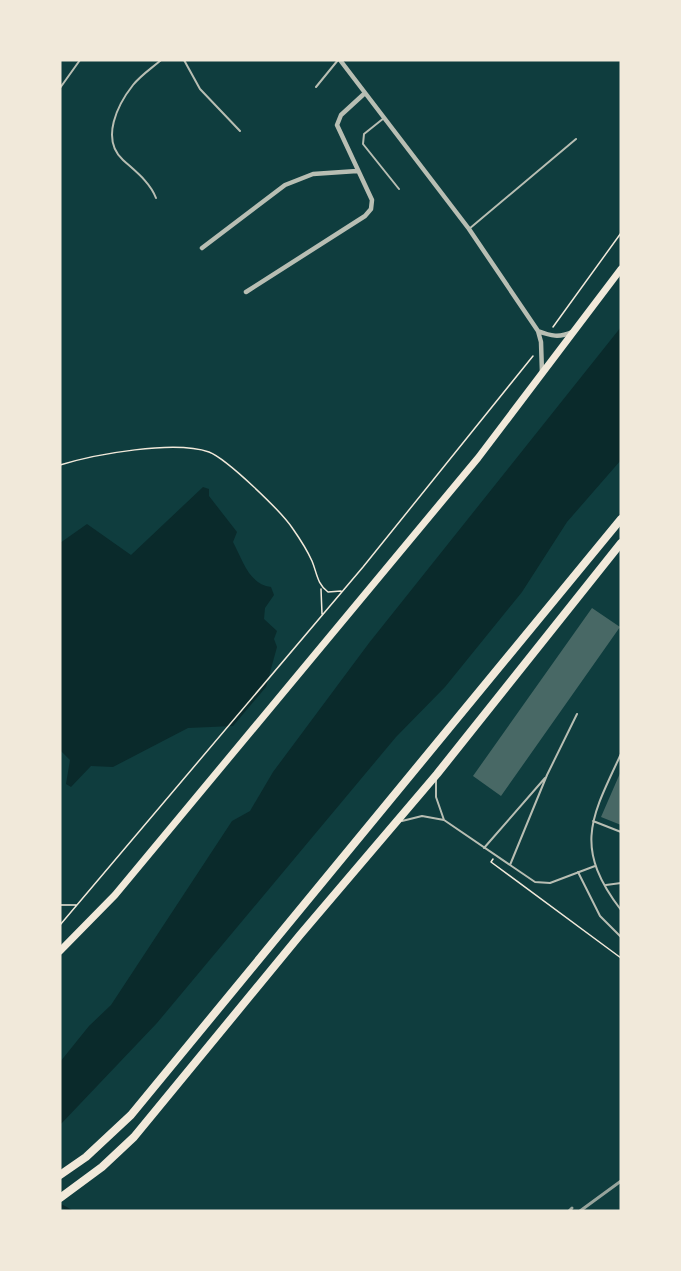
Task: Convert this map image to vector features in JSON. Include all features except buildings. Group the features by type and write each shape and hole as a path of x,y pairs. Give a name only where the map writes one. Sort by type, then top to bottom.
{"highway":[{"path":"60,1175 86,1157 131,1115 621,519"},
{"path":"60,1198 102,1167 134,1137 300,935 397,823 621,543"}],"main road":[{"path":"60,951 115,895 478,458 621,269"}],"street":[{"path":"339,60 469,229 538,331 542,345 542,376"},
{"path":"246,292 364,216 370,209 372,200 336,125 340,115 365,93"},
{"path":"202,248 285,185 313,174 357,171"},
{"path":"538,331 548,335 563,336 577,329"}],"lane":[{"path":"60,88 80,60"},
{"path":"156,198 153,189 135,169 121,159 114,148 111,133 115,116 134,84 161,60"},
{"path":"184,60 200,89 240,131"},
{"path":"316,87 339,60"},
{"path":"384,118 364,134 363,144 399,189"},
{"path":"469,229 576,139"},
{"path":"510,866 547,775 577,714"},
{"path":"621,754 592,821 591,838 595,866 621,910"},
{"path":"437,774 436,797 444,820"},
{"path":"484,848 547,775"},
{"path":"397,823 422,816 444,820 535,882 550,883 595,866"},
{"path":"592,821 621,832"},
{"path":"578,872 600,916 621,937"},
{"path":"605,885 621,883"}],"path":[{"path":"548,335 621,233"},
{"path":"60,924 342,591 542,345"},
{"path":"60,465 95,455 135,451 190,448 212,453 268,500 292,527 312,561 321,586 322,615"},
{"path":"321,586 328,592 342,591"},
{"path":"495,856 490,862 621,958"},
{"path":"60,906 78,905"}],"water":[{"path":"621,327 621,460 567,522 522,592 445,687 396,737 157,1023 60,1125 60,1062 89,1026 111,1005 232,821 250,811 273,772 369,643"},
{"path":"203,487 209,489 209,496 237,532 233,542 248,570 257,581 271,587 274,595 265,608 264,619 277,631 274,639 277,647 266,687 233,726 188,728 113,767 91,766 71,787 66,784 70,760 60,750 60,543 87,524 131,555"}],"waterway":[{"path":"60,1205 71,1211"}],"railway":[{"path":"580,1211 621,1181"},
{"path":"569,1211 572,1208"}]}
